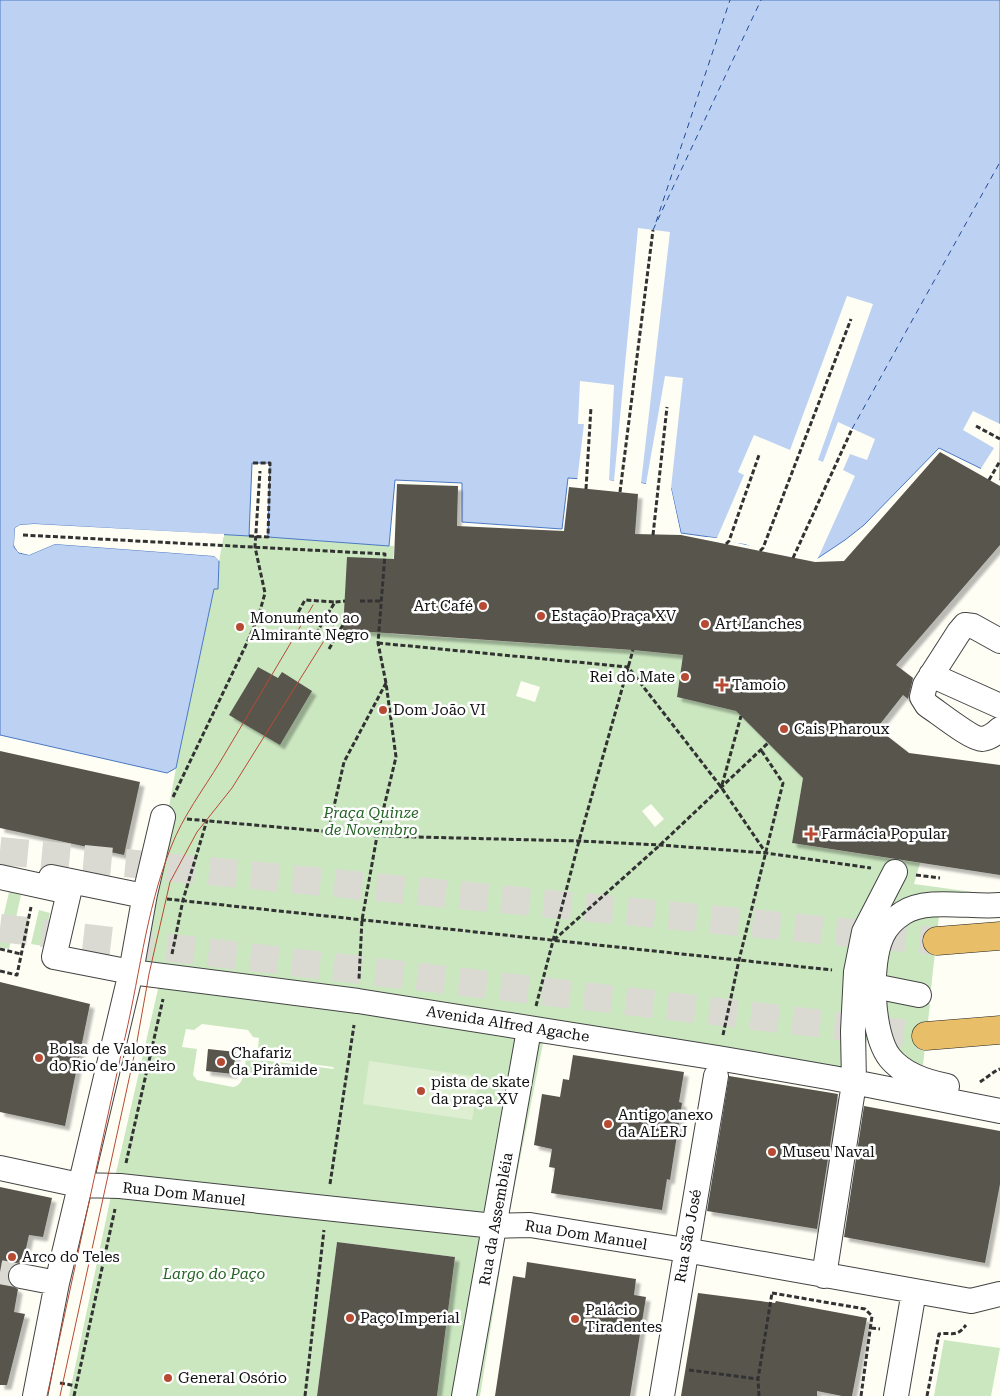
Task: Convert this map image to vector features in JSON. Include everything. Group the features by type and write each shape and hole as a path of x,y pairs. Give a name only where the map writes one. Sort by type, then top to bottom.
{"highway":[{"path":"937,941 1000,936"},
{"path":"926,1036 1000,1030"}],"street":[{"path":"1000,641 973,626 965,625 925,685 922,697 927,705 972,736 982,739 993,736 1000,729"},
{"path":"931,675 1000,706"},
{"path":"35,1396 57,1283 131,972 144,896 163,817"},
{"path":"0,867 144,896"},
{"path":"906,874 864,932 865,979 883,1046 890,1058 902,1069 917,1078 934,1084 1000,1097"},
{"path":"0,877 36,885"},
{"name":"Avenida Alfred Agache","path":"36,885 69,892 54,957 131,972 358,1001 528,1036 853,1090 1000,1111"},
{"path":"824,1276 853,1090 853,1031 865,979 875,958 882,935 893,921 904,912 922,905 1000,906"},
{"path":"865,979 919,995"},
{"name":"Rua da Assembléia","path":"464,1396 528,1036"},
{"name":"Rua São José","path":"662,1396 717,1067"},
{"name":"Rua Dom Manuel","path":"0,1168 79,1185 120,1186 494,1226 530,1225 686,1250 971,1301 1000,1294"},
{"path":"21,1276 57,1283"},
{"path":"896,1396 914,1291"}],"path":[{"path":"620,492 653,230"},
{"path":"760,551 763,548 851,320"},
{"path":"586,489 591,407"},
{"path":"653,534 667,407"},
{"path":"976,426 1000,439"},
{"path":"793,558 852,429"},
{"path":"726,544 729,541 759,455"},
{"path":"990,480 1000,461"},
{"path":"249,536 268,537 270,463 251,463"},
{"path":"260,471 255,548 265,593 258,618 163,817 377,836 660,845 766,854 906,874"},
{"path":"23,535 385,554 378,643 386,683 396,757 377,836 362,920 358,1001 326,1209 305,1396"},
{"path":"291,624 305,600 345,601"},
{"path":"360,601 381,601"},
{"path":"312,640 335,602"},
{"path":"329,649 343,625"},
{"path":"378,643 628,667 721,787 766,854"},
{"path":"528,1036 579,841 633,650"},
{"path":"328,833 344,762 386,683"},
{"path":"721,787 741,716"},
{"path":"554,940 660,845 768,743"},
{"path":"717,1067 739,960 783,783 761,750"},
{"path":"74,1396 164,976 183,900 207,820"},
{"path":"0,972 17,975 36,885"},
{"path":"144,896 739,960 865,979"},
{"path":"0,949 22,954"},
{"path":"970,1090 1000,1069"},
{"path":"759,1396 758,1379 777,1267"},
{"path":"772,1293 865,1309 872,1316 861,1396"},
{"path":"927,1396 939,1334 957,1334 961,1332 967,1324 976,1300"},
{"path":"871,1328 880,1330"},
{"path":"666,1368 758,1379"}],"green space":[{"name":"Praça Quinze de Novembro","path":"224,534 394,546 391,634 683,655 677,697 736,711 803,778 792,843 920,863 914,884 980,893 978,896 900,906 869,1026 859,1092 543,1043 507,1225 480,1396 437,1396 455,1257 337,1242 317,1396 69,1396 113,1186 161,976 163,964 141,961 176,768 214,589 218,588 219,561","holes":["521,681 540,687 535,702 516,696","651,804 664,819 655,827 642,811","202,1024 248,1030 253,1037 259,1038 257,1057 333,1067 334,1069 246,1058 242,1080 237,1086 233,1087 197,1080 193,1075 197,1049 182,1047 186,1029 194,1030"]},
{"path":"9,892 21,895 9,949 0,947 0,931"},
{"path":"39,910 50,913 43,946 31,944"},
{"path":"924,915 939,915 931,989 884,980 883,962 895,934 906,923"},
{"path":"887,1000 930,1004 923,1065 913,1063 904,1058 893,1041 888,1020"},
{"name":"pista de skate da praça XV","path":"369,1061 479,1077 472,1120 363,1104"},
{"path":"944,1340 1000,1348 991,1396 934,1396"}],"water":[{"path":"0,0 1000,0 1000,480 939,448 864,525 818,558 794,555 717,538 681,533 671,488 641,483 568,478 562,529 462,522 462,483 395,480 389,546 268,537 270,463 252,463 249,536 34,524 20,525 15,528 14,547 19,553 29,555 55,544 214,556 219,561 218,589 214,589 176,768 167,773 0,735"}],"pier":[{"path":"638,228 670,232 641,483 646,484 665,376 683,378 671,488 681,535 669,490 577,482 584,424 578,424 580,381 614,385 609,480 614,481"},
{"path":"847,296 873,304 818,460 823,462 838,422 875,439 867,460 850,454 843,470 855,476 818,558 816,560 794,557 762,551 745,544 702,539 705,537 717,538 744,475 738,472 754,435 790,450"},
{"path":"973,411 1000,424 999,482 980,470 994,448 963,430"},
{"path":"34,524 224,534 224,537 34,526 21,527 18,530 16,546 20,550 29,552 55,542 215,554 220,558 219,561 214,556 55,544 29,555 18,552 14,545 15,528 20,525"}],"building":[{"name":"Estação Praça XV","path":"940,452 1000,486 1000,545 896,665 913,678 908,699 903,695 877,728 909,753 1000,765 1000,875 792,843 803,778 736,711 677,697 683,655 343,630 347,557 394,559 397,484 458,486 457,526 564,531 569,487 638,494 635,534 681,535 815,562 844,561"},
{"path":"258,667 278,678 282,672 312,691 280,745 229,715"},
{"path":"0,751 140,782 124,855 0,828"},
{"name":"Bolsa de Valores do Rio de Janeiro","path":"0,982 90,1004 65,1126 0,1112"},
{"name":"Chafariz da Pirâmide","path":"208,1049 236,1052 233,1074 206,1071"},
{"name":"Antigo anexo da ALERJ","path":"573,1055 684,1072 679,1102 682,1103 670,1180 667,1179 662,1210 551,1193 555,1168 549,1167 552,1149 534,1145 542,1094 560,1097 563,1079 569,1080"},
{"name":"Museu Naval","path":"729,1076 838,1094 817,1229 707,1211"},
{"path":"864,1106 1000,1131 1000,1184 985,1263 844,1237"},
{"name":"Arco do Teles","path":"0,1187 52,1198 43,1237 29,1235 23,1262 16,1263 8,1273 8,1281 18,1289 14,1312 25,1314 7,1385 0,1385"},
{"name":"Paço Imperial","path":"337,1242 455,1257 437,1396 317,1396"},
{"name":"Palácio Tiradentes","path":"527,1262 636,1279 634,1295 646,1297 630,1396 495,1396 513,1276 525,1278"},
{"path":"698,1293 775,1303 776,1301 867,1318 852,1396 817,1391 817,1396 681,1396"}],"ferry route":[{"path":"656,222 730,0"},
{"path":"653,230 761,0"},
{"path":"852,429 1000,162"}],"tunnel":[{"path":"0,851 937,941"},
{"path":"0,928 926,1036"},
{"path":"0,1272 21,1276"}],"tram line":[{"path":"47,1396 149,922 162,872 171,847 187,814 313,605"},
{"path":"60,1396 170,882 197,832 232,788 337,620"}],"place":[{"name":"Art Café","path":"483,606"},
{"name":"Estação Praça XV","path":"541,616"},
{"name":"Art Lanches","path":"705,624"},
{"name":"Monumento ao Almirante Negro","path":"240,627"},
{"name":"Rei do Mate","path":"685,677"},
{"name":"Tamoio","path":"722,685"},
{"name":"Dom João VI","path":"383,710"},
{"name":"Cais Pharoux","path":"784,729"},
{"name":"Farmácia Popular","path":"811,834"},
{"name":"Bolsa de Valores do Rio de Janeiro","path":"39,1058"},
{"name":"Chafariz da Pirâmide","path":"221,1062"},
{"name":"pista de skate da praça XV","path":"421,1091"},
{"name":"Antigo anexo da ALERJ","path":"608,1124"},
{"name":"Museu Naval","path":"772,1152"},
{"name":"Arco do Teles","path":"12,1257"},
{"name":"Paço Imperial","path":"350,1318"},
{"name":"Palácio Tiradentes","path":"575,1319"},
{"name":"General Osório","path":"168,1378"}],"park label":[{"name":"Largo do Paço","path":"214,1274"}]}
